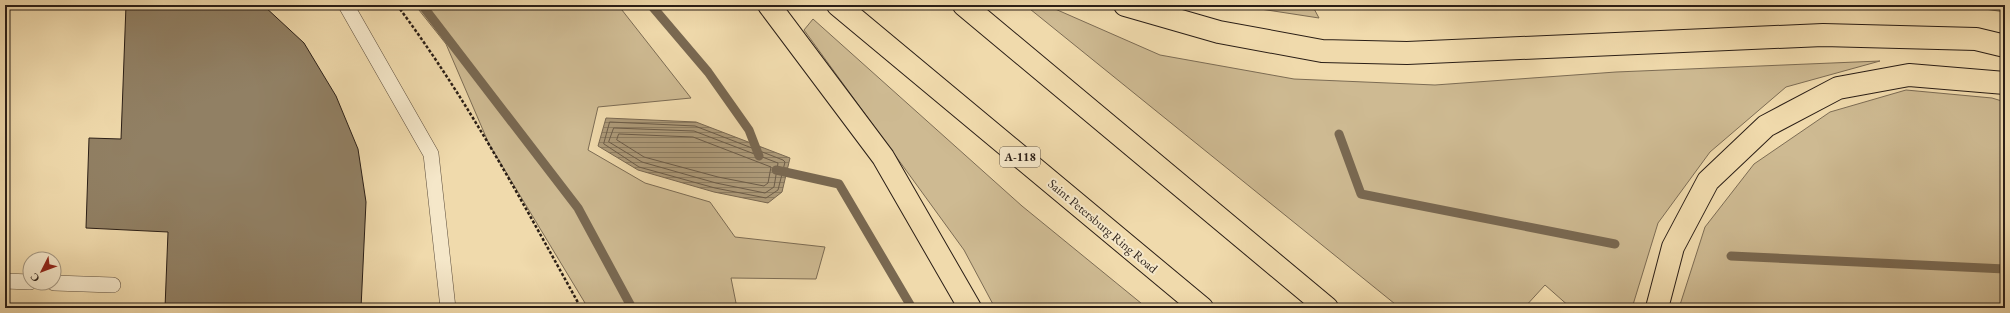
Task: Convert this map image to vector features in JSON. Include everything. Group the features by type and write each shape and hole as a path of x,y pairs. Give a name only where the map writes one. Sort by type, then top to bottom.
{"main road":[{"path":"769,5 883,157 970,308"},
{"name":"Saint Petersburg Ring Road","path":"838,5 1202,308"},
{"path":"964,5 1327,308"},
{"path":"1125,5 1219,32 1322,51 1407,53 1823,35 1976,39 2005,46"},
{"path":"1657,308 1673,247 1708,181 1766,126 1838,88 1909,75 2005,83"}],"lane":[{"path":"346,5 431,154 448,308"},
{"path":"5,281 22,282"},
{"path":"62,283 113,285"}],"path":[{"path":"397,5 421,36 502,166 581,308"}],"shaded area":[{"path":"415,5 618,5 691,98 598,107 588,150 645,183 710,202 735,237 825,247 816,279 731,278 737,308 588,308 489,144 446,44"},
{"path":"1025,5 1046,5 1160,55 1294,79 1435,85 1616,72 1880,61 1786,87 1710,152 1658,223 1632,308 1571,308 1545,285 1524,308 1400,308"},
{"path":"1245,5 1312,5 1319,18 1254,8"},
{"path":"2005,5 2005,12 1965,6 1883,6"},
{"path":"813,19 1022,206 1147,308 995,308 964,250 804,30"},
{"path":"1906,90 1992,98 2005,102 2005,308 1679,308 1705,227 1754,164 1830,112"}],"water":[{"path":"606,118 696,122 790,158 782,192 768,203 714,192 638,170 598,146"}],"building":[{"path":"126,5 263,5 304,43 336,96 358,149 366,202 361,308 165,308 168,232 86,228 89,138 121,139"}],"waterway":[{"path":"422,5 578,208 632,308"},
{"path":"651,5 708,72 749,130 759,156"},
{"path":"1339,134 1361,194 1615,244"},
{"path":"776,170 839,184 912,308"},
{"path":"1731,256 2005,269"}]}
